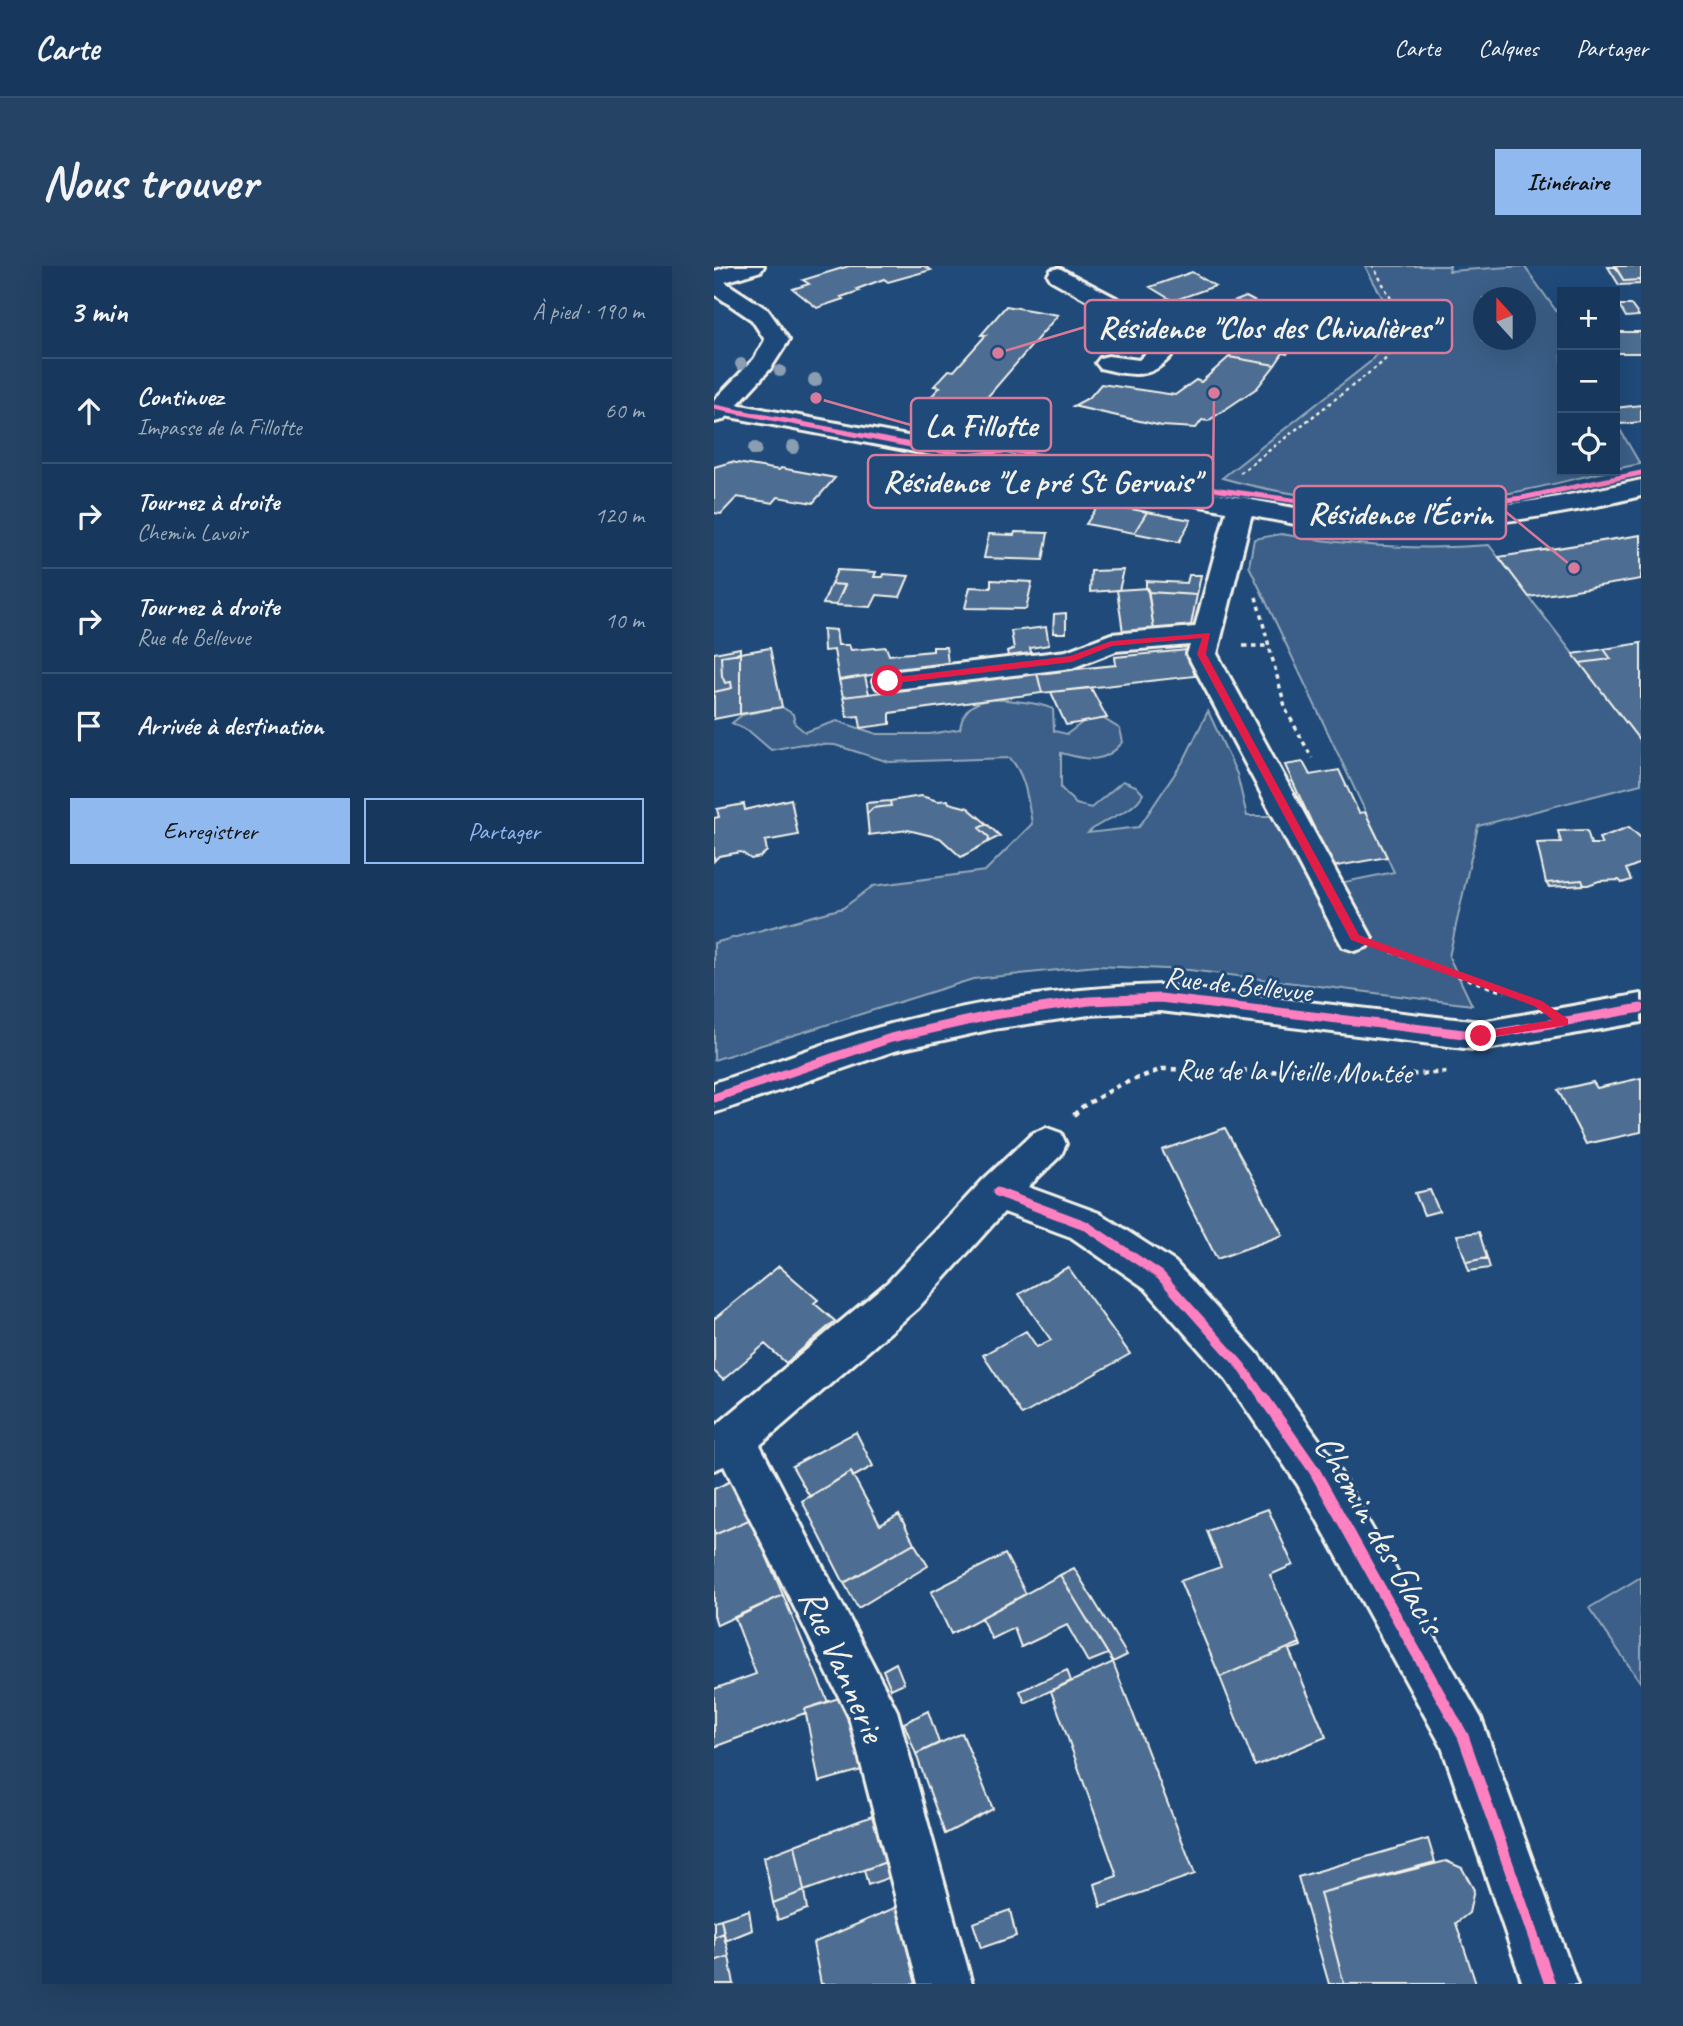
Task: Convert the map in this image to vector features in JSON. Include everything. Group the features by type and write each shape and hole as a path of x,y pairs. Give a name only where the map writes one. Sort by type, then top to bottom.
{"street":[{"path":"714,278 753,266"},
{"path":"1050,271 1087,266"},
{"path":"1050,271 1156,328 1166,339 1167,346 1144,368 1108,362"},
{"path":"714,285 733,295 769,324 777,340 763,363 716,410"},
{"path":"716,410 1311,519 1343,522 1471,519 1536,511 1641,488"},
{"path":"1241,505 1202,654 1355,937"},
{"path":"888,681 1072,659 1111,643 1207,635"},
{"name":"Rue de Bellevue","path":"714,1098 891,1038 993,1015 1089,1001 1160,998 1481,1036 1641,1008"},
{"path":"724,1444 903,1295 997,1192 1047,1144"},
{"name":"Chemin des Glacis","path":"997,1192 1085,1225 1160,1275 1242,1367 1293,1439 1314,1470 1463,1736 1550,1984"},
{"name":"Rue Vannerie","path":"724,1444 872,1712 945,1984"}],"path":[{"path":"1234,478 1297,426 1383,362 1393,349 1402,328 1395,306 1373,266"},
{"path":"1253,586 1286,710 1312,758"},
{"path":"1355,937 1538,1003 1564,1022"}],"shaded area":[{"path":"1365,266 1450,266 1449,271 1524,266 1557,312 1557,476 1587,476 1506,494 1410,501 1315,496 1252,486 1222,478 1370,362 1381,348 1393,323"},
{"path":"1620,430 1640,464 1620,468"},
{"path":"1281,534 1385,546 1489,545 1641,742 1641,784 1478,826 1449,957 1472,1005 1189,970 1096,966 973,979 714,1060 714,943 843,908 873,886 985,871 1032,824 1023,781 1010,758 889,762 835,745 802,744 771,750 749,731 732,723 742,715 782,707 793,714 795,724 805,732 837,721 877,734 930,734 960,729 962,719 973,706 980,702 996,700 1034,703 1053,709 1054,731 1067,734 1091,716 1104,719 1120,729 1123,742 1109,754 1095,759 1061,753 1061,788 1076,804 1091,808 1123,781 1136,786 1143,794 1132,807 1088,833 1139,827 1184,760 1208,711 1237,774 1247,816 1278,816 1340,883 1394,872 1249,566 1254,539"},
{"path":"1641,1577 1641,1683 1589,1608"}],"building":[{"path":"849,266 924,266 931,270 888,282 884,279 817,308 793,289 809,284 803,280"},
{"path":"1615,266 1641,266 1641,280 1624,281"},
{"path":"1608,267 1615,267 1624,281 1639,280 1641,284 1619,285"},
{"path":"1192,272 1215,286 1173,301 1150,287"},
{"path":"1246,297 1265,307 1269,305 1291,318 1305,315 1309,317 1322,312 1341,323 1333,338 1317,335 1315,338 1297,337 1287,354 1283,353 1275,365 1229,357 1244,341 1240,341 1243,335 1241,328 1233,324 1237,322 1210,311"},
{"path":"1620,305 1631,305 1639,316 1626,317"},
{"path":"1006,306 1058,315 978,408 930,398 940,387 934,386 949,370 954,371 986,335 981,335"},
{"path":"1620,332 1641,332 1641,353 1620,353"},
{"path":"1229,357 1275,365 1257,388 1208,421 1202,420 1196,428 1162,426 1073,406 1090,397 1101,384 1175,395 1196,380 1201,382"},
{"path":"1641,405 1641,422 1621,424 1620,407"},
{"path":"731,462 835,478 813,503 778,497 773,503 737,497 721,514 714,513 714,467"},
{"path":"1100,503 1147,512 1134,533 1086,524"},
{"path":"1147,512 1191,520 1179,542 1134,533"},
{"path":"1015,532 1048,533 1043,560 984,558 989,534 1014,535"},
{"path":"1641,535 1641,579 1558,593 1529,597 1499,557"},
{"path":"837,570 876,572 874,577 883,577 884,574 909,576 900,597 877,595 871,607 836,605 845,585 831,584"},
{"path":"1124,570 1119,590 1090,592 1091,571"},
{"path":"1189,575 1201,575 1197,595 1148,592 1146,589 1146,581 1187,583"},
{"path":"991,580 1032,582 1026,609 965,608 970,587 991,588"},
{"path":"831,584 845,585 836,605 823,604"},
{"path":"1148,588 1154,630 1123,633 1117,590"},
{"path":"1148,592 1197,595 1191,625 1154,630"},
{"path":"1066,613 1066,633 1053,633 1054,614"},
{"path":"1046,627 1049,645 1030,648 1033,659 1009,661 1007,651 1014,649 1011,631"},
{"path":"823,629 836,630 838,645 849,645 851,650 886,647 889,655 933,651 933,647 946,647 948,663 839,680 834,650 824,651"},
{"path":"1641,643 1641,742 1580,663 1611,659 1604,649"},
{"path":"740,648 740,653 721,656 722,676 725,683 731,682 732,688 714,692 714,653"},
{"path":"770,648 782,707 740,714 740,653"},
{"path":"1604,649 1611,659 1580,663 1573,654"},
{"path":"1187,650 1195,676 1042,693 1037,673 1116,665 1115,657"},
{"path":"740,653 740,714 714,719 714,692 732,688 731,682 725,683 722,676 721,656"},
{"path":"1037,673 1042,693 890,713 890,724 861,728 859,716 847,717 843,697"},
{"path":"865,676 869,694 843,697 839,680"},
{"path":"1091,688 1107,718 1066,725 1051,692"},
{"path":"1303,762 1310,775 1339,770 1359,813 1365,812 1387,857 1332,867 1285,765"},
{"path":"921,796 938,801 948,800 949,803 968,808 987,824 979,828 989,837 988,842 961,857 940,838 908,830 869,835 867,814 873,808 891,806 890,801"},
{"path":"791,799 798,835 765,841 767,851 760,857 751,859 741,852 719,856 714,861 714,818 719,817 717,809 744,804 745,810"},
{"path":"890,801 891,806 873,808 867,814 866,803"},
{"path":"987,824 1000,836 988,842 989,837 979,828"},
{"path":"1629,827 1641,838 1641,863 1626,869 1631,880 1622,883 1619,880 1599,881 1588,885 1584,885 1582,880 1546,883 1537,843 1561,842 1558,831 1587,830 1591,844 1602,844 1599,838"},
{"path":"1582,880 1584,885 1549,887 1546,883"},
{"path":"1641,1078 1641,1132 1586,1144 1558,1090 1593,1082 1597,1088"},
{"path":"1225,1128 1283,1235 1217,1259 1162,1150"},
{"path":"1430,1190 1439,1211 1424,1215 1415,1193"},
{"path":"1479,1232 1487,1258 1466,1262 1457,1235"},
{"path":"1487,1258 1490,1268 1469,1271 1466,1262"},
{"path":"779,1266 818,1300 814,1303 835,1321 786,1363 765,1344 723,1380 714,1371 714,1319"},
{"path":"1068,1267 1130,1354 1022,1415 983,1355 1026,1331 1037,1347 1051,1340 1019,1294"},
{"path":"856,1432 873,1466 853,1477 851,1472 810,1497 792,1466"},
{"path":"851,1472 880,1525 899,1514 914,1543 844,1583 802,1501"},
{"path":"735,1479 751,1519 714,1535 714,1489"},
{"path":"1268,1509 1293,1565 1270,1575 1300,1643 1220,1677 1180,1581 1221,1567 1207,1531"},
{"path":"751,1519 783,1595 717,1625 714,1615 714,1535"},
{"path":"914,1543 928,1566 858,1608 844,1583"},
{"path":"1005,1554 1026,1594 951,1634 931,1592"},
{"path":"1074,1568 1127,1655 1113,1662 1060,1575"},
{"path":"1060,1575 1108,1654 1088,1662 1067,1625 1021,1647 1014,1628 992,1639 981,1618"},
{"path":"783,1595 828,1702 714,1747 714,1689 756,1674 735,1618"},
{"path":"1300,1643 1301,1646 1289,1650 1326,1737 1255,1766 1220,1677"},
{"path":"1113,1662 1195,1874 1101,1907 1095,1884 1117,1876 1051,1691"},
{"path":"896,1663 904,1683 891,1689 883,1670"},
{"path":"1067,1670 1071,1681 1025,1703 1020,1691"},
{"path":"848,1695 872,1767 819,1782 805,1709"},
{"path":"928,1711 939,1743 916,1754 904,1723"},
{"path":"962,1733 993,1809 945,1834 916,1754"},
{"path":"872,1816 886,1862 804,1891 795,1845"},
{"path":"1428,1839 1435,1862 1320,1893 1344,1984 1329,1984 1298,1877"},
{"path":"795,1845 804,1891 773,1903 764,1857"},
{"path":"1446,1861 1462,1868 1474,1890 1469,1913 1456,1923 1476,1984 1344,1984 1320,1893"},
{"path":"886,1862 891,1877 868,1885 864,1870"},
{"path":"804,1891 807,1909 778,1920 773,1903"},
{"path":"904,1904 924,1984 821,1984 813,1943"},
{"path":"749,1910 752,1930 725,1941 721,1919"},
{"path":"1010,1910 1016,1936 981,1948 973,1923"},
{"path":"721,1919 724,1933 714,1937 714,1921"},
{"path":"724,1933 729,1956 714,1961 714,1937"},
{"path":"729,1956 734,1984 714,1984 714,1961"}],"cycle path":[{"path":"714,407 968,456 1011,450 1220,490 1356,509 1442,508 1522,498 1641,473"},
{"path":"714,1098 891,1038 993,1015 1089,1001 1160,998 1481,1036 1641,1008"},
{"path":"997,1192 1085,1225 1160,1275 1242,1367 1314,1470 1463,1736 1550,1984"}],"place":[{"name":"Résidence \"Clos des Chivalières\"","path":"998,353"},
{"name":"Résidence \"Le pré St Gervais\"","path":"1214,393"},
{"name":"La Fillotte","path":"816,398"},
{"name":"Résidence l'Écrin","path":"1574,568"}],"route":[{"path":"888,681 1072,659 1111,643 1207,635 1202,654 1355,937 1538,1003 1564,1022 1481,1036"}]}
